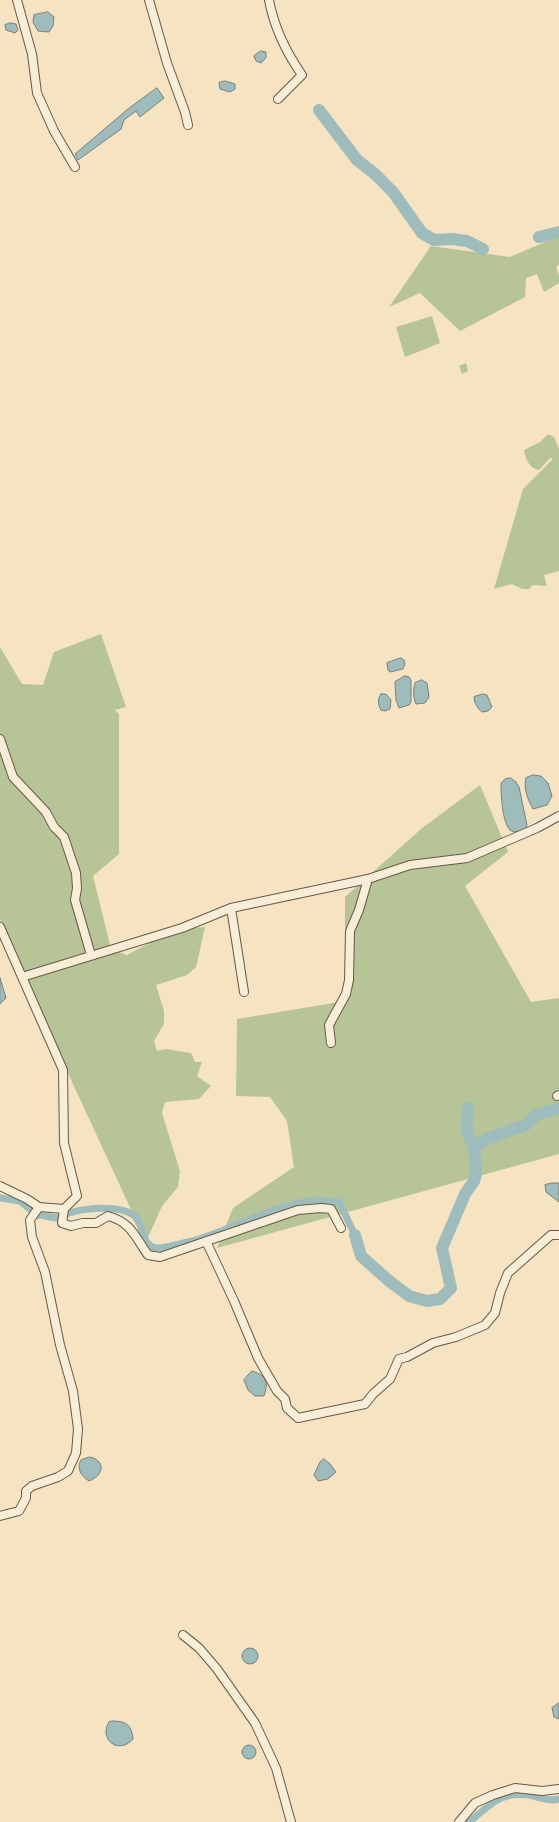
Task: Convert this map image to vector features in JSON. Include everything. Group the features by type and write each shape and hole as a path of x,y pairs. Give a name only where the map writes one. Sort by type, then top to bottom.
{"street":[{"path":"17,0 32,54 37,93 54,131 75,167"},
{"path":"149,0 167,64 185,112 188,125"},
{"path":"268,0 272,19 292,61 302,75 278,99"},
{"path":"0,739 13,777 46,812 54,827 64,837 76,873 75,900 91,955"},
{"path":"22,977 182,928 231,908 368,879 410,865 467,858 537,828 559,816"},
{"path":"331,1043 329,1025 346,994 349,980 350,931 359,910 368,879"},
{"path":"231,908 244,992"},
{"path":"0,927 63,1070 64,1143 77,1196 64,1209 62,1224 71,1226 83,1223 96,1223 108,1216 120,1219 126,1223 148,1255 160,1257 298,1210 321,1208 331,1209 341,1228"},
{"path":"0,1186 40,1207 64,1209"},
{"path":"0,1516 19,1511 26,1498 26,1491 32,1486 58,1477 68,1471 76,1453 78,1429 73,1391 60,1346 45,1272 32,1237 30,1220 40,1207"},
{"path":"206,1242 234,1301 258,1358 277,1391 285,1399 288,1408 298,1418 365,1404 373,1394 390,1379 399,1359 407,1357 433,1343 456,1337 485,1325 495,1313 500,1293 508,1273 551,1235 559,1235"},
{"path":"183,1635 199,1648 217,1669 255,1723 276,1768 291,1822"},
{"path":"459,1822 475,1803 493,1795 515,1788 542,1791 559,1789"}],"green space":[{"path":"559,236 559,265 556,267 559,275 559,283 544,292 537,274 526,278 525,297 460,331 420,293 389,307 431,246 510,257"},
{"path":"432,316 440,343 405,357 396,327"},
{"path":"466,363 468,371 462,374 459,366"},
{"path":"548,434 554,437 559,449 559,571 544,575 547,586 533,585 529,589 522,589 512,584 494,589 523,489 553,459 550,458 539,470 528,463 524,450 540,442"},
{"path":"101,634 126,707 115,710 119,714 119,854 93,876 111,949 127,955 172,931 205,927 196,967 187,975 156,985 164,1011 164,1024 154,1041 157,1051 166,1049 191,1053 195,1062 202,1062 197,1076 211,1086 199,1099 165,1102 162,1113 180,1171 178,1187 162,1206 146,1242 0,926 0,647 22,684 43,685 54,652"},
{"path":"480,785 508,852 465,886 531,1002 559,998 559,1154 217,1248 233,1208 294,1167 287,1121 270,1097 236,1096 237,1019 345,1001 345,897 421,829"}],"water":[{"path":"48,12 54,17 53,26 49,32 38,31 33,22 34,15"},
{"path":"10,23 16,24 18,30 15,33 6,30 5,25"},
{"path":"261,51 266,52 266,58 261,63 256,61 254,56"},
{"path":"225,81 235,84 235,89 230,92 220,89 219,83"},
{"path":"157,88 164,98 140,117 136,111 124,120 121,129 78,160 75,154 128,109"},
{"path":"401,658 404,660 405,664 403,669 390,672 388,670 387,663"},
{"path":"405,676 409,677 411,680 411,702 409,705 399,708 396,700 395,682"},
{"path":"422,680 427,683 429,697 425,703 416,704 414,699 415,683"},
{"path":"381,694 386,694 391,700 390,709 385,711 381,710 378,702"},
{"path":"483,694 487,695 492,707 488,711 482,712 476,706 474,697"},
{"path":"533,775 541,776 548,783 552,796 547,805 533,809 528,798 525,782 526,778"},
{"path":"511,778 519,787 527,825 525,830 517,832 510,830 507,826 502,808 501,783 505,779"},
{"path":"0,978 6,998 0,1004"},
{"path":"559,1183 559,1202 546,1192 545,1185"},
{"path":"252,1371 263,1377 265,1380 266,1387 264,1396 255,1396 248,1390 244,1380"},
{"path":"90,1457 99,1462 101,1469 94,1479 89,1481 80,1472 79,1466 81,1460"},
{"path":"324,1459 336,1472 328,1479 318,1481 314,1475 320,1462"},
{"path":"247,1648 253,1648 258,1653 256,1662 253,1664 247,1664 242,1659 242,1653"},
{"path":"559,1703 559,1719 554,1717 552,1708"},
{"path":"113,1721 125,1723 130,1728 133,1739 127,1744 121,1746 116,1745 111,1743 108,1739 106,1728 109,1722"},
{"path":"246,1745 252,1745 256,1749 256,1755 252,1759 246,1759 242,1755 242,1749"}],"waterway":[{"path":"319,110 357,160 375,174 393,192 422,233 434,240 452,239 467,241 483,249"},
{"path":"539,237 559,232"},
{"path":"468,1108 467,1128 469,1137 474,1147"},
{"path":"355,1235 361,1256 409,1296 427,1301 440,1299 451,1288 442,1248 465,1194 474,1181 476,1174 474,1147 486,1139 526,1125 536,1115 559,1108"},
{"path":"0,1198 20,1201 37,1215 55,1218 59,1218 76,1211 101,1208 126,1211 136,1217 148,1243 152,1247 158,1248 173,1246 204,1237 284,1207 318,1200 339,1202 355,1235"},
{"path":"469,1822 489,1805 510,1795 529,1795 548,1800 559,1799"}]}
